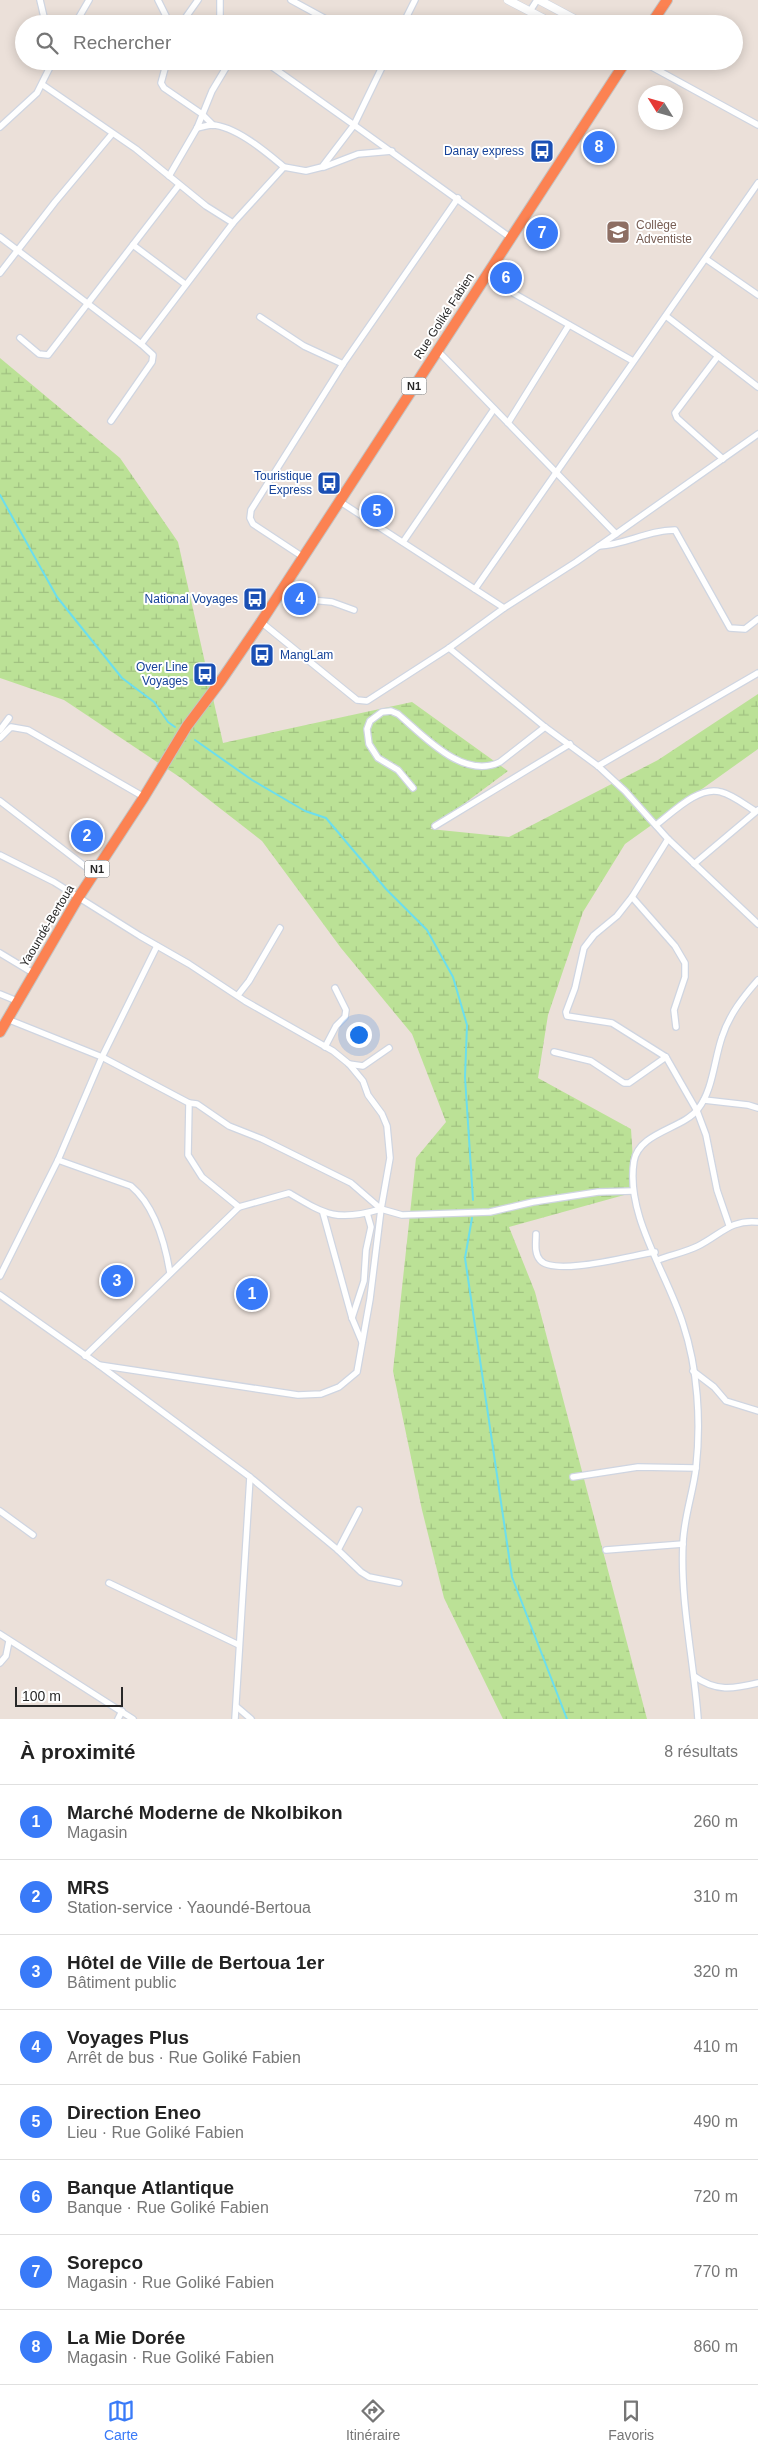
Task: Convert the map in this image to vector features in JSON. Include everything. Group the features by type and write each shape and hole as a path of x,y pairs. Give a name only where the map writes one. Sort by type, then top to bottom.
{"highway":[{"path":"657,15 667,0"},
{"name":"Rue Goliké Fabien","path":"200,709 261,622 621,70"},
{"name":"Yaoundé-Bertoua","path":"0,1032 78,898 144,797 187,726 200,709"}],"street":[{"path":"40,0 44,15"},
{"path":"80,15 89,0"},
{"path":"158,0 166,15"},
{"path":"187,15 198,0"},
{"path":"220,0 220,15"},
{"path":"291,0 318,15"},
{"path":"408,15 415,0"},
{"path":"508,0 537,15"},
{"path":"530,11 538,0 567,15"},
{"path":"0,127 37,93 50,70"},
{"path":"165,70 161,83 164,88 202,114 213,125 246,138 284,167 306,172 358,154 392,151"},
{"path":"169,176 197,128 212,90 224,70"},
{"path":"277,70 458,198 511,238"},
{"path":"322,167 354,125 381,70"},
{"path":"657,70 758,125"},
{"path":"43,85 233,223"},
{"path":"197,128 213,125"},
{"path":"0,274 112,134"},
{"path":"141,344 233,223 284,167"},
{"path":"475,589 558,473 633,361 758,183"},
{"path":"20,338 39,354 48,355 179,185"},
{"path":"302,557 254,524 250,518 251,510 344,364 458,198"},
{"path":"0,237 153,355 152,362 111,422"},
{"path":"133,245 185,284"},
{"path":"706,259 758,295"},
{"path":"485,277 633,361"},
{"path":"666,316 758,387"},
{"path":"260,317 304,346 344,364"},
{"path":"508,422 570,325"},
{"path":"437,350 616,534"},
{"path":"718,356 675,413 677,418 723,459"},
{"path":"403,542 494,409"},
{"path":"261,622 362,702 367,701 599,546 758,434"},
{"path":"339,501 504,608"},
{"path":"599,546 615,546 660,530 675,530 730,628 745,629 758,618"},
{"path":"284,585 300,599 332,602 354,610"},
{"path":"449,648 545,727 598,766 625,791 668,839 758,924"},
{"path":"598,766 758,673"},
{"path":"413,788 398,770 378,758 369,744 367,729 370,721 382,712 390,711 398,714 447,754 468,764 493,765 500,762 545,727"},
{"path":"0,730 9,718"},
{"path":"0,738 11,728 28,730 144,797"},
{"path":"435,826 570,744"},
{"path":"656,825 698,795 709,791 728,794 757,811 694,864"},
{"path":"0,801 95,874"},
{"path":"668,839 632,898 617,916 594,935 584,948 566,1016 612,1023 666,1057 697,1111 706,1135 719,1198 729,1225"},
{"path":"0,854 54,882 325,1047 349,1064 363,1081 368,1095 382,1114 387,1126 390,1158 381,1209 370,1299 357,1372 339,1387 321,1394 298,1395 99,1365"},
{"path":"632,898 675,946 685,963 684,977 674,1010 676,1027"},
{"path":"238,995 280,928"},
{"path":"0,1276 58,1160 102,1058 157,946"},
{"path":"0,953 33,973"},
{"path":"698,1719 685,1604 683,1544 696,1468 697,1412 693,1371 684,1325 638,1212 632,1181 635,1158 640,1148 697,1111 704,1100 722,1036 733,1011 758,980"},
{"path":"325,1047 336,1026 345,1017 346,1010 335,988"},
{"path":"0,994 17,1001"},
{"path":"7,1019 102,1058 188,1103 196,1104 229,1126 262,1139 351,1183 381,1209 402,1215 490,1212 533,1202 598,1192 633,1191"},
{"path":"349,1064 363,1066 389,1048"},
{"path":"554,1052 591,1061 624,1083 629,1083 666,1057"},
{"path":"704,1100 748,1105 758,1108"},
{"path":"188,1103 188,1155 202,1177 239,1207"},
{"path":"58,1160 131,1186 138,1192 165,1244 170,1273"},
{"path":"85,1356 239,1207 289,1193 323,1213 340,1216 367,1213 381,1209"},
{"path":"323,1213 352,1318 362,1342"},
{"path":"352,1318 364,1281 366,1250 372,1227 367,1213"},
{"path":"658,1260 696,1247 713,1238 729,1225 758,1222"},
{"path":"536,1234 536,1254 542,1262 552,1266 569,1268 655,1252"},
{"path":"0,1295 99,1365 250,1478 369,1577 399,1583"},
{"path":"693,1371 714,1387 726,1401 758,1411"},
{"path":"573,1477 638,1467 696,1468"},
{"path":"235,1719 250,1478"},
{"path":"338,1550 358,1510"},
{"path":"0,1511 33,1535"},
{"path":"606,1550 683,1544"},
{"path":"110,1583 239,1645"},
{"path":"0,1634 133,1719"},
{"path":"0,1663 6,1656 10,1640"},
{"path":"694,1676 706,1685 715,1688 738,1687 758,1682"},
{"path":"237,1707 251,1719"},
{"path":"118,1719 122,1711"}],"green space":[{"path":"0,358 120,458 178,542 223,743 412,702 508,771 430,829 509,837 658,760 758,694 758,749 625,844 583,912 548,1015 538,1078 631,1129 635,1192 509,1227 535,1292 647,1719 503,1719 444,1598 422,1510 393,1371 416,1158 446,1122 412,1034 341,948 262,841 181,778 64,700 0,678"}],"waterway":[{"path":"0,495 57,597 122,678 154,702 168,722 175,727"},
{"path":"195,740 252,780 305,811 326,818 386,889 427,930 453,977 467,1025 465,1077 473,1200"},
{"path":"472,1218 465,1258 512,1577 567,1719"}],"place":[{"name":"La Mie Dorée","path":"599,147"},
{"name":"Danay express","path":"542,151"},
{"name":"Collège Adventiste","path":"618,232"},
{"name":"Sorepco","path":"542,233"},
{"name":"Banque Atlantique","path":"506,278"},
{"name":"Touristique Express","path":"329,483"},
{"name":"Direction Eneo","path":"377,511"},
{"name":"National Voyages","path":"255,599"},
{"name":"Voyages Plus","path":"300,599"},
{"name":"MangLam","path":"262,655"},
{"name":"Over Line Voyages","path":"205,674"},
{"name":"MRS","path":"87,836"},
{"name":"Hôtel de Ville de Bertoua 1er","path":"117,1281"},
{"name":"Marché Moderne de Nkolbikon","path":"252,1294"}]}
